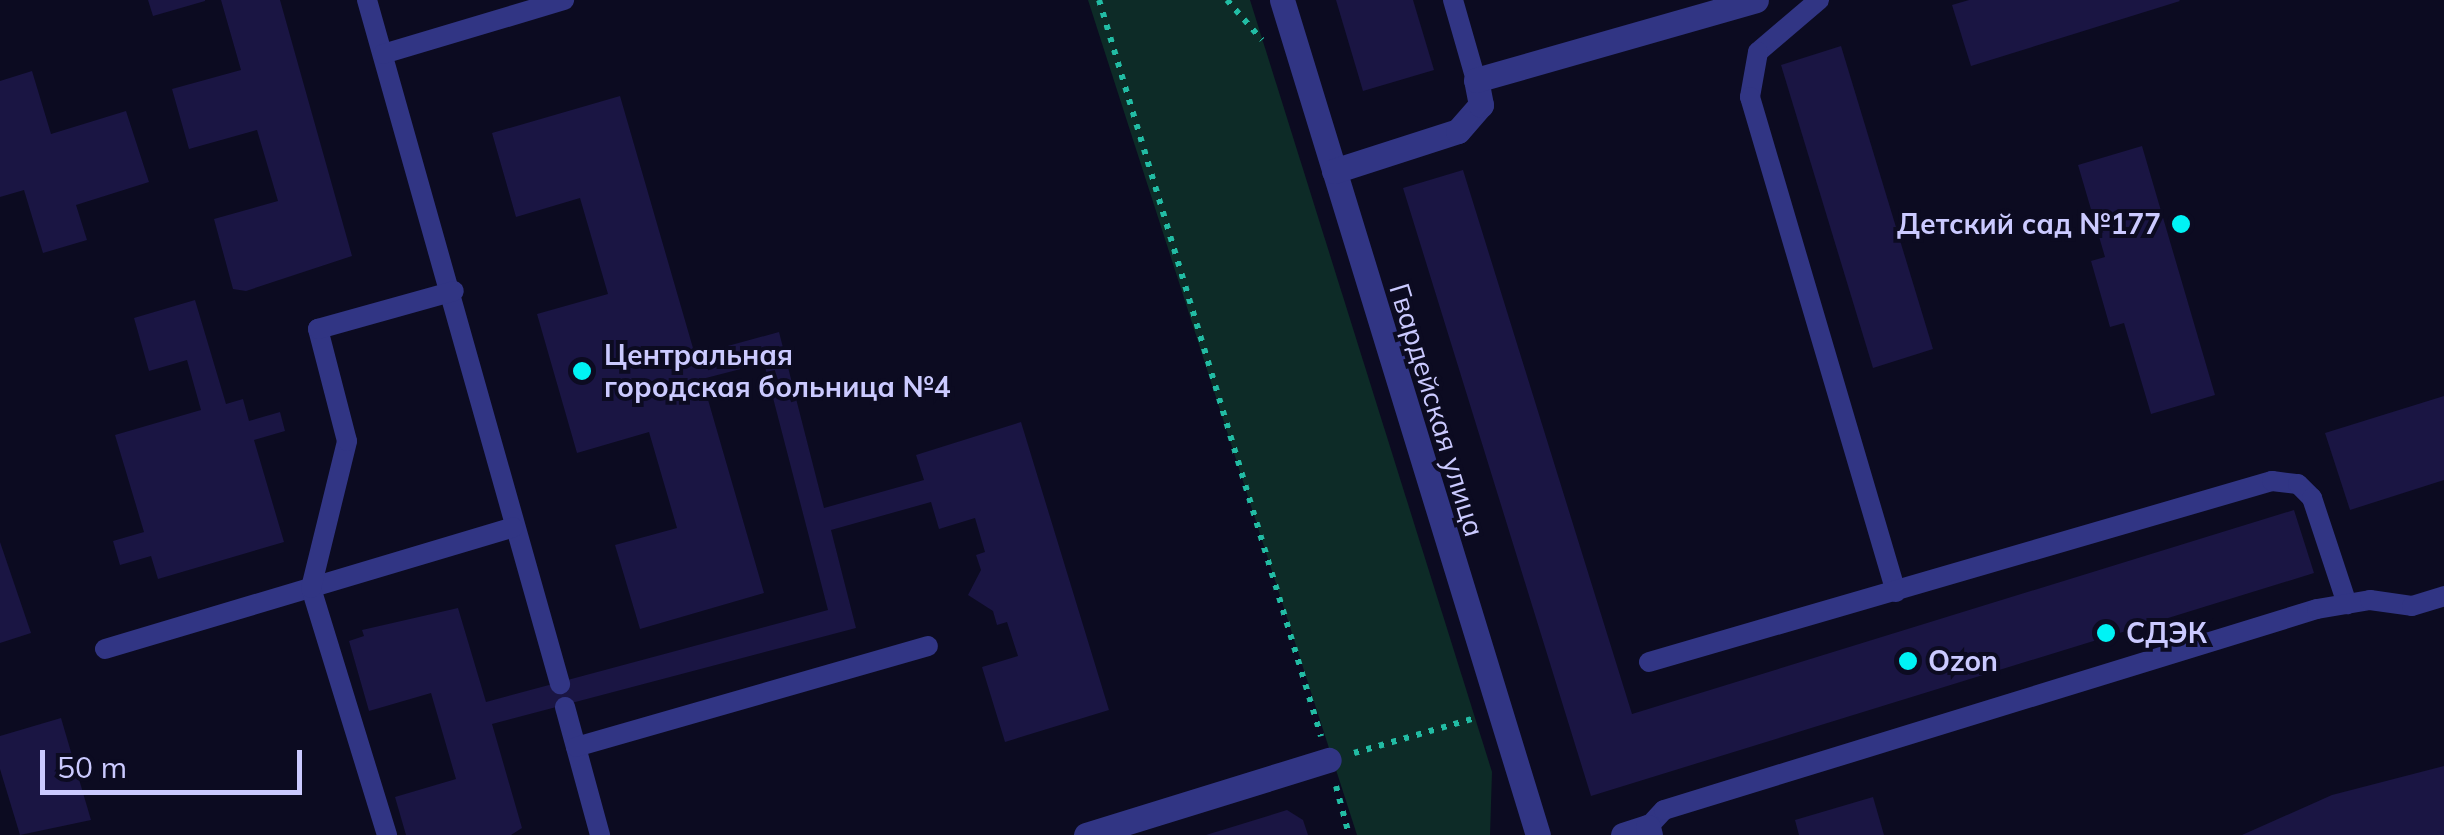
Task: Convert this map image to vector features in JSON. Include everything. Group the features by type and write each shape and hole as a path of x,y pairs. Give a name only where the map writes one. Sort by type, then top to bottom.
{"street":[{"name":"Гвардейская улица","path":"1282,0 1497,712 1538,835"},
{"path":"1334,171 1458,131 1481,106 1476,80 1756,0"},
{"path":"1086,835 1329,760"},
{"path":"1623,835 1649,831"}],"lane":[{"path":"367,0 454,291 512,527 560,684"},
{"path":"384,54 564,0"},
{"path":"1454,0 1476,80"},
{"path":"1818,0 1758,52 1750,97 1896,592"},
{"path":"388,835 312,588 347,441 318,329 454,291"},
{"path":"1649,662 2272,481 2298,484 2312,498 2347,604"},
{"path":"105,649 512,527"},
{"path":"1649,831 1664,810 2347,604 2412,606 2444,596"},
{"path":"576,747 928,646"},
{"path":"565,707 600,835"}],"path":[{"path":"1100,0 1349,835"},
{"path":"1329,760 1497,712"}],"green space":[{"path":"1088,0 1250,0 1492,772 1490,835 1357,835"}],"building":[{"path":"148,0 205,0 205,1 153,16"},
{"path":"221,0 280,0 352,256 246,291 233,289 214,219 278,201 257,130 189,149 172,89 241,70"},
{"path":"1336,0 1413,0 1434,70 1363,91"},
{"path":"1969,0 2180,1 1971,66 1952,5"},
{"path":"1841,46 1933,349 1873,368 1781,65"},
{"path":"32,71 51,134 126,111 149,182 76,205 87,240 43,253 24,190 0,197 0,81"},
{"path":"620,96 695,355 779,332 824,508 924,480 916,455 1021,422 1109,710 1005,742 982,667 1018,656 1007,622 997,625 993,611 968,595 981,570 976,555 985,552 975,518 939,529 931,502 831,530 856,628 492,724 522,828 511,835 406,835 395,797 456,779 431,693 369,711 349,641 364,636 362,630 458,608 486,702 828,610 764,363 702,379 764,593 640,629 615,545 677,528 649,432 577,453 537,314 608,294 580,198 516,217 492,133"},
{"path":"2142,146 2215,395 2151,414 2124,323 2110,327 2091,261 2105,257 2078,165"},
{"path":"1463,170 1632,714 2294,510 2314,573 1591,796 1403,188"},
{"path":"195,300 226,404 243,399 249,421 280,412 285,431 254,440 284,542 158,579 151,556 120,565 113,541 144,532 115,435 201,410 187,360 149,371 134,318"},
{"path":"2444,396 2444,480 2350,510 2325,433"},
{"path":"0,542 31,633 0,643"},
{"path":"61,718 91,820 20,835 0,769 0,736"},
{"path":"2444,766 2444,835 2242,835 2332,795"},
{"path":"1873,797 1884,835 1799,835 1795,820"},
{"path":"1287,810 1303,820 1308,835 1206,835"}],"place":[{"name":"Детский сад №177","path":"2181,224"},
{"name":"Центральная городская больница №4","path":"582,371"},
{"name":"СДЭК","path":"2106,633"},
{"name":"Ozon","path":"1908,661"}]}
